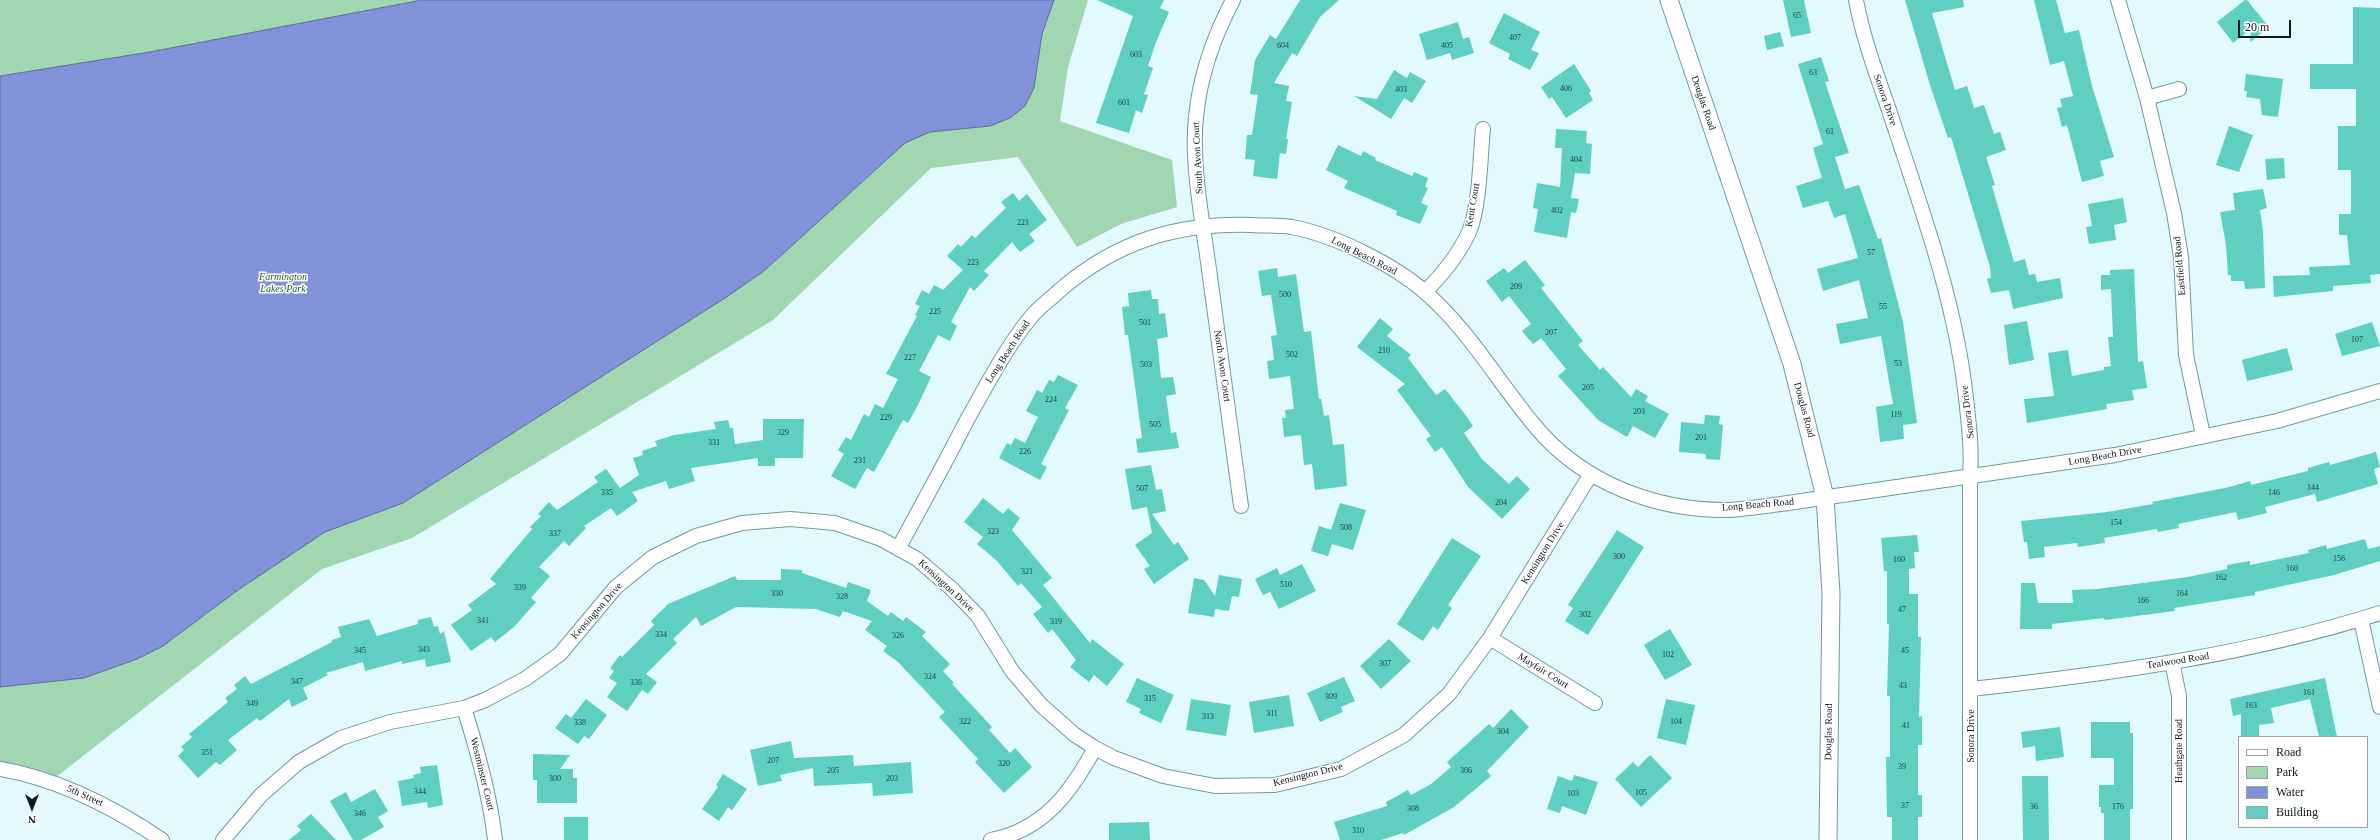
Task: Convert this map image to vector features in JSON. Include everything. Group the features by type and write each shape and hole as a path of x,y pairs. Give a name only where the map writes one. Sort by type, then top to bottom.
{"street":[{"name":"South Avon Court","path":"1204,227 1197,165 1195,119 1202,74 1217,30 1233,0"},
{"name":"Douglas Road","path":"1669,0 1792,364 1825,497 1831,593 1828,840"},
{"name":"Sonora Drive","path":"1856,0 1864,41 1916,188 1946,288 1962,364 1972,450 1970,476 1970,840"},
{"name":"Eastfield Road","path":"2118,0 2147,98 2174,213 2181,257 2186,355 2203,436"},
{"path":"2147,98 2179,89"},
{"name":"Kent Court","path":"1425,292 1457,255 1469,231 1475,205 1483,129"},
{"name":"Long Beach Road","path":"899,547 996,367 1032,315 1081,272 1131,244 1182,229 1228,225 1290,226 1338,241 1405,276 1425,292 1468,338 1537,428 1573,462 1609,484 1644,498 1680,507 1730,510 1825,497"},
{"name":"North Avon Court","path":"1204,227 1241,506"},
{"name":"Long Beach Drive","path":"1825,497 1863,493 2115,455 2277,421 2380,391"},
{"name":"Kensington Drive","path":"223,840 261,795 299,762 341,738 390,722 464,708 485,700 525,679 560,654 616,587 653,557 696,536 742,523 790,519 835,523 899,547 917,559 952,589 978,616 1012,671 1041,705 1075,735 1095,748 1163,776 1215,786 1275,785 1341,769 1404,735 1449,694 1490,638 1591,474"},
{"name":"Tealwood Road","path":"1971,689 2221,654 2380,613"},
{"path":"2361,619 2380,707"},
{"name":"Mayfair Court","path":"1490,638 1595,703"},
{"name":"Heathgate Road","path":"2172,662 2178,696 2179,840"},
{"name":"Westminster Court","path":"464,708 482,766 491,805 495,840"},
{"path":"991,840 1022,830 1039,820 1067,795 1095,748"},
{"name":"5th Street","path":"0,769 51,781 123,813 162,840"}],"green space":[{"name":"Farmington Lakes Park","path":"0,0 1088,0 1068,67 1060,121 1172,160 1177,207 1121,224 1077,247 1018,157 931,168 773,320 412,538 322,569 51,781 0,771"}],"water":[{"name":"Farmington Lakes Park","path":"422,0 1054,0 1042,34 1034,88 1025,106 1010,118 990,126 930,132 905,143 764,271 725,298 403,503 325,532 238,590 163,646 137,659 84,678 0,687 0,76 150,52"}],"building":[{"path":"1097,0 1164,0 1160,8 1169,12 1156,42 1148,66 1153,68 1144,94 1148,95 1142,113 1136,110 1129,133 1096,123 1133,16"},
{"path":"1300,0 1339,0 1320,17 1297,56 1292,53 1274,83 1289,86 1286,101 1292,102 1286,139 1288,139 1286,154 1280,153 1277,179 1253,176 1255,160 1245,159 1247,135 1252,135 1258,95 1250,94 1255,60 1270,35 1276,39"},
{"path":"1783,0 1804,0 1811,33 1791,37"},
{"path":"1905,0 1963,0 1964,7 1932,13 1955,90 1967,86 1974,108 1984,105 1994,134 2000,132 2006,150 1986,157 1995,185 1992,186 2014,262 2025,259 2029,275 2035,274 2037,282 2060,278 2063,298 2013,309 2009,290 1991,293 1987,279 1991,278 1990,267 1951,137 1948,138 1930,85"},
{"path":"2034,0 2056,0 2065,33 2079,30 2092,86 2114,157 2100,161 2104,176 2082,182 2067,125 2062,127 2057,108 2062,107 2060,99 2073,96 2064,61 2050,65"},
{"path":"2247,0 2269,27 2250,42 2251,29 2233,43 2217,22"},
{"path":"2353,7 2380,8 2380,274 2370,275 2371,283 2333,286 2333,291 2274,297 2273,276 2310,275 2309,267 2350,265 2347,235 2339,235 2339,214 2351,214 2351,170 2338,170 2338,126 2356,126 2356,89 2310,89 2310,64 2353,64"},
{"path":"1504,13 1540,32 1531,50 1539,53 1530,70 1508,59 1510,54 1489,43"},
{"path":"1458,22 1463,39 1469,37 1474,53 1452,60 1450,53 1427,60 1419,34"},
{"path":"1780,32 1784,46 1767,50 1764,36"},
{"path":"1821,57 1829,81 1825,82 1849,153 1835,157 1845,189 1859,185 1878,239 1881,238 1903,322 1917,423 1903,425 1904,439 1880,442 1876,407 1893,404 1881,336 1840,344 1836,324 1868,318 1859,280 1823,291 1817,269 1858,258 1845,214 1834,218 1828,201 1803,208 1796,186 1822,178 1813,148 1823,144 1798,64"},
{"path":"1574,64 1591,91 1589,93 1593,100 1566,118 1552,97 1549,99 1541,87"},
{"path":"1394,70 1407,78 1410,72 1426,81 1412,103 1404,98 1391,119 1354,96 1377,99"},
{"path":"2246,74 2283,79 2278,117 2262,115 2260,99 2246,97 2247,91 2244,91"},
{"path":"2229,126 2253,135 2239,172 2216,165"},
{"path":"1556,129 1587,131 1586,143 1592,144 1590,174 1575,173 1571,198 1579,199 1576,213 1571,212 1567,238 1534,232 1538,209 1533,208 1537,183 1560,187 1562,148 1555,148"},
{"path":"1338,145 1361,156 1363,151 1376,158 1375,160 1412,176 1414,172 1428,178 1425,187 1428,188 1421,203 1428,206 1420,224 1396,215 1397,211 1344,188 1348,181 1326,170"},
{"path":"2284,158 2285,178 2267,180 2265,159"},
{"path":"2263,189 2267,208 2260,210 2263,231 2265,288 2245,289 2244,281 2231,281 2231,275 2228,275 2226,245 2220,212 2235,210 2233,193"},
{"path":"1013,193 1019,201 1027,194 1047,220 1029,234 1035,241 1020,252 1012,242 984,271 989,275 974,291 970,287 951,322 957,326 950,341 938,335 919,371 931,377 918,405 908,423 903,420 874,472 867,468 855,489 831,476 844,454 838,450 846,437 851,440 864,414 869,417 875,404 883,408 898,379 886,374 917,316 915,315 920,306 915,304 922,290 929,294 934,285 943,290 963,270 947,256 958,244 961,247 972,235 975,238 1006,208 1001,202"},
{"path":"2123,198 2127,222 2114,225 2116,240 2089,244 2086,227 2092,226 2088,204"},
{"path":"1525,260 1545,285 1541,288 1583,341 1578,345 1600,370 1603,367 1631,397 1636,389 1648,396 1645,401 1669,414 1655,438 1633,426 1627,437 1598,420 1558,376 1566,369 1541,338 1533,344 1522,331 1531,324 1509,296 1502,302 1486,281 1504,268 1508,273"},
{"path":"1277,268 1278,277 1296,274 1304,332 1311,331 1319,399 1321,399 1324,416 1329,415 1333,445 1344,444 1347,486 1315,490 1312,464 1304,465 1301,435 1284,437 1282,418 1286,418 1285,410 1294,409 1290,376 1269,379 1267,361 1274,360 1271,336 1277,335 1271,295 1262,296 1258,271"},
{"path":"2134,269 2138,362 2143,361 2147,388 2132,390 2134,400 2106,404 2107,409 2027,423 2024,399 2054,396 2048,353 2068,350 2072,376 2104,370 2104,367 2111,366 2108,337 2113,337 2111,289 2101,290 2101,275 2110,275 2110,270"},
{"path":"1151,290 1152,299 1158,299 1159,314 1165,313 1168,337 1157,339 1161,378 1173,377 1176,394 1166,396 1171,433 1176,432 1179,448 1138,453 1136,439 1142,438 1128,335 1125,335 1122,307 1129,306 1128,293"},
{"path":"1380,318 1393,329 1387,336 1411,355 1408,358 1436,395 1445,389 1464,413 1473,426 1464,433 1482,459 1509,484 1517,476 1530,489 1502,519 1468,487 1442,447 1435,452 1426,439 1431,436 1397,390 1405,384 1357,347"},
{"path":"2027,321 2034,360 2009,365 2004,325"},
{"path":"2372,322 2380,346 2342,356 2335,334"},
{"path":"2287,348 2293,370 2247,381 2242,360"},
{"path":"1058,375 1078,385 1065,408 1069,410 1041,464 1047,467 1040,480 999,458 1007,443 1011,445 1015,438 1025,443 1038,417 1026,411 1037,390 1042,393 1049,380 1054,382"},
{"path":"1705,415 1720,416 1719,424 1723,425 1720,460 1706,459 1706,454 1679,452 1681,422 1704,424"},
{"path":"763,419 804,419 803,458 775,458 775,466 758,466 758,458 691,468 695,481 669,489 666,481 632,492 638,501 617,516 611,508 584,526 586,528 569,546 564,541 539,567 550,576 531,598 536,602 514,627 495,642 491,637 471,651 451,625 472,610 468,605 496,584 490,579 532,529 530,527 541,516 538,514 549,502 557,510 598,482 594,477 606,469 620,488 639,475 633,458 643,455 642,451 657,446 655,441 674,435 716,429 714,422 728,420 730,428 733,428 735,444 763,440"},
{"path":"2376,452 2380,467 2374,469 2378,484 2317,502 2315,494 2265,507 2267,513 2238,520 2236,512 2178,524 2179,528 2158,532 2157,529 2104,538 2105,543 2078,547 2077,543 2044,547 2045,557 2029,559 2027,542 2024,542 2021,521 2107,512 2153,504 2152,502 2230,487 2250,481 2251,485 2308,471 2308,468 2329,462 2330,465"},
{"path":"1151,465 1156,490 1162,489 1166,511 1152,514 1174,545 1178,542 1189,559 1154,584 1144,569 1150,566 1135,545 1152,533 1147,507 1132,510 1125,469"},
{"path":"983,498 1003,514 1008,508 1020,518 1012,530 1052,578 1043,585 1090,643 1092,639 1124,664 1107,686 1094,675 1089,682 1070,667 1076,660 1052,629 1048,633 1033,614 1042,607 1021,583 1018,586 996,560 977,544 983,537 964,522"},
{"path":"1340,503 1366,510 1353,550 1332,544 1328,556 1311,551 1319,526 1331,530"},
{"path":"1617,530 1644,547 1588,635 1565,621 1573,608 1568,605"},
{"path":"1917,535 1919,552 1914,552 1915,568 1909,569 1909,594 1918,594 1918,637 1921,637 1919,717 1922,716 1922,745 1918,745 1918,795 1922,795 1922,817 1918,817 1918,840 1892,840 1892,817 1887,817 1886,757 1890,757 1890,696 1887,696 1889,624 1887,624 1887,571 1884,571 1881,538"},
{"path":"1452,538 1481,556 1448,605 1452,608 1438,630 1433,626 1423,641 1397,624"},
{"path":"2365,539 2368,549 2380,546 2380,561 2334,575 2255,592 2255,595 2174,608 2175,611 2105,620 2104,618 2052,624 2052,629 2020,629 2021,583 2035,583 2038,603 2073,603 2072,590 2097,589 2188,577 2227,569 2227,565 2250,561 2250,565 2309,553 2308,550 2326,545 2327,549"},
{"path":"1302,564 1316,591 1279,609 1270,592 1263,595 1255,579 1277,568 1280,575"},
{"path":"781,569 802,570 802,573 846,588 848,582 871,590 867,601 888,616 891,612 903,621 906,617 926,632 922,636 950,664 943,671 954,683 952,684 992,727 989,730 1010,753 1015,748 1032,767 1004,793 975,762 978,759 939,717 945,712 898,662 883,651 887,646 865,630 872,621 843,611 840,617 816,609 736,607 701,626 696,617 673,639 677,643 646,674 657,682 648,694 642,690 627,711 607,697 617,683 609,678 614,671 610,668 620,655 622,657 654,625 651,621 668,604 735,576 737,580 781,580"},
{"path":"1219,575 1242,579 1239,597 1232,596 1229,611 1215,609 1214,617 1188,613 1194,578 1204,580 1215,596"},
{"path":"431,617 434,627 438,626 440,634 444,631 451,662 426,667 425,659 402,664 402,661 365,671 363,662 326,673 328,675 303,688 308,699 292,707 289,699 260,721 257,718 228,740 237,750 220,765 216,762 198,778 178,756 184,750 181,747 192,737 189,734 228,702 225,698 237,689 234,685 245,676 251,684 332,642 332,640 341,637 338,627 369,619 377,636 418,624 418,620"},
{"path":"1670,629 1692,665 1665,680 1644,645"},
{"path":"1389,639 1411,661 1381,689 1360,666"},
{"path":"1344,677 1355,701 1341,707 1343,712 1320,722 1307,693"},
{"path":"1137,678 1174,695 1161,723 1139,713 1141,709 1126,702"},
{"path":"2325,678 2337,736 2319,736 2310,699 2271,708 2274,723 2259,725 2259,736 2241,736 2241,714 2233,716 2230,699"},
{"path":"1289,695 1294,726 1254,733 1249,702"},
{"path":"586,699 607,715 589,739 584,736 578,744 555,728 566,714 571,718"},
{"path":"1191,699 1231,705 1226,736 1186,730"},
{"path":"1666,699 1695,705 1686,745 1657,738"},
{"path":"1511,709 1529,727 1487,771 1491,776 1454,807 1404,835 1403,833 1381,840 1340,840 1334,822 1387,806 1386,802 1408,790 1411,795 1431,784 1451,767 1447,762 1489,724 1493,728"},
{"path":"2091,722 2130,722 2130,733 2133,733 2133,809 2130,809 2130,840 2104,840 2104,813 2101,813 2101,807 2099,807 2099,785 2114,785 2114,758 2091,758"},
{"path":"2060,727 2064,757 2036,761 2035,746 2023,748 2021,732"},
{"path":"791,741 794,758 853,755 854,766 911,762 913,793 873,796 872,783 814,786 813,768 780,775 782,781 758,786 750,750"},
{"path":"533,754 570,755 560,769 573,769 573,778 577,778 577,803 537,803 537,780 533,780"},
{"path":"1650,755 1672,778 1641,807 1615,779 1633,762 1638,767"},
{"path":"437,765 443,805 428,808 427,802 402,806 398,781 414,778 413,775 421,773 420,767"},
{"path":"723,774 747,789 732,810 728,807 719,821 702,809 718,787 716,785"},
{"path":"1574,775 1598,782 1586,815 1562,806 1560,813 1547,809 1558,776 1572,781"},
{"path":"2022,776 2048,776 2049,840 2023,840"},
{"path":"375,789 388,811 378,817 384,827 361,840 353,840 330,801 346,792 351,802"},
{"path":"311,814 336,840 289,840 301,830 297,826"},
{"path":"564,817 588,817 588,840 564,840"},
{"path":"1149,822 1150,840 1109,840 1109,823"}]}
